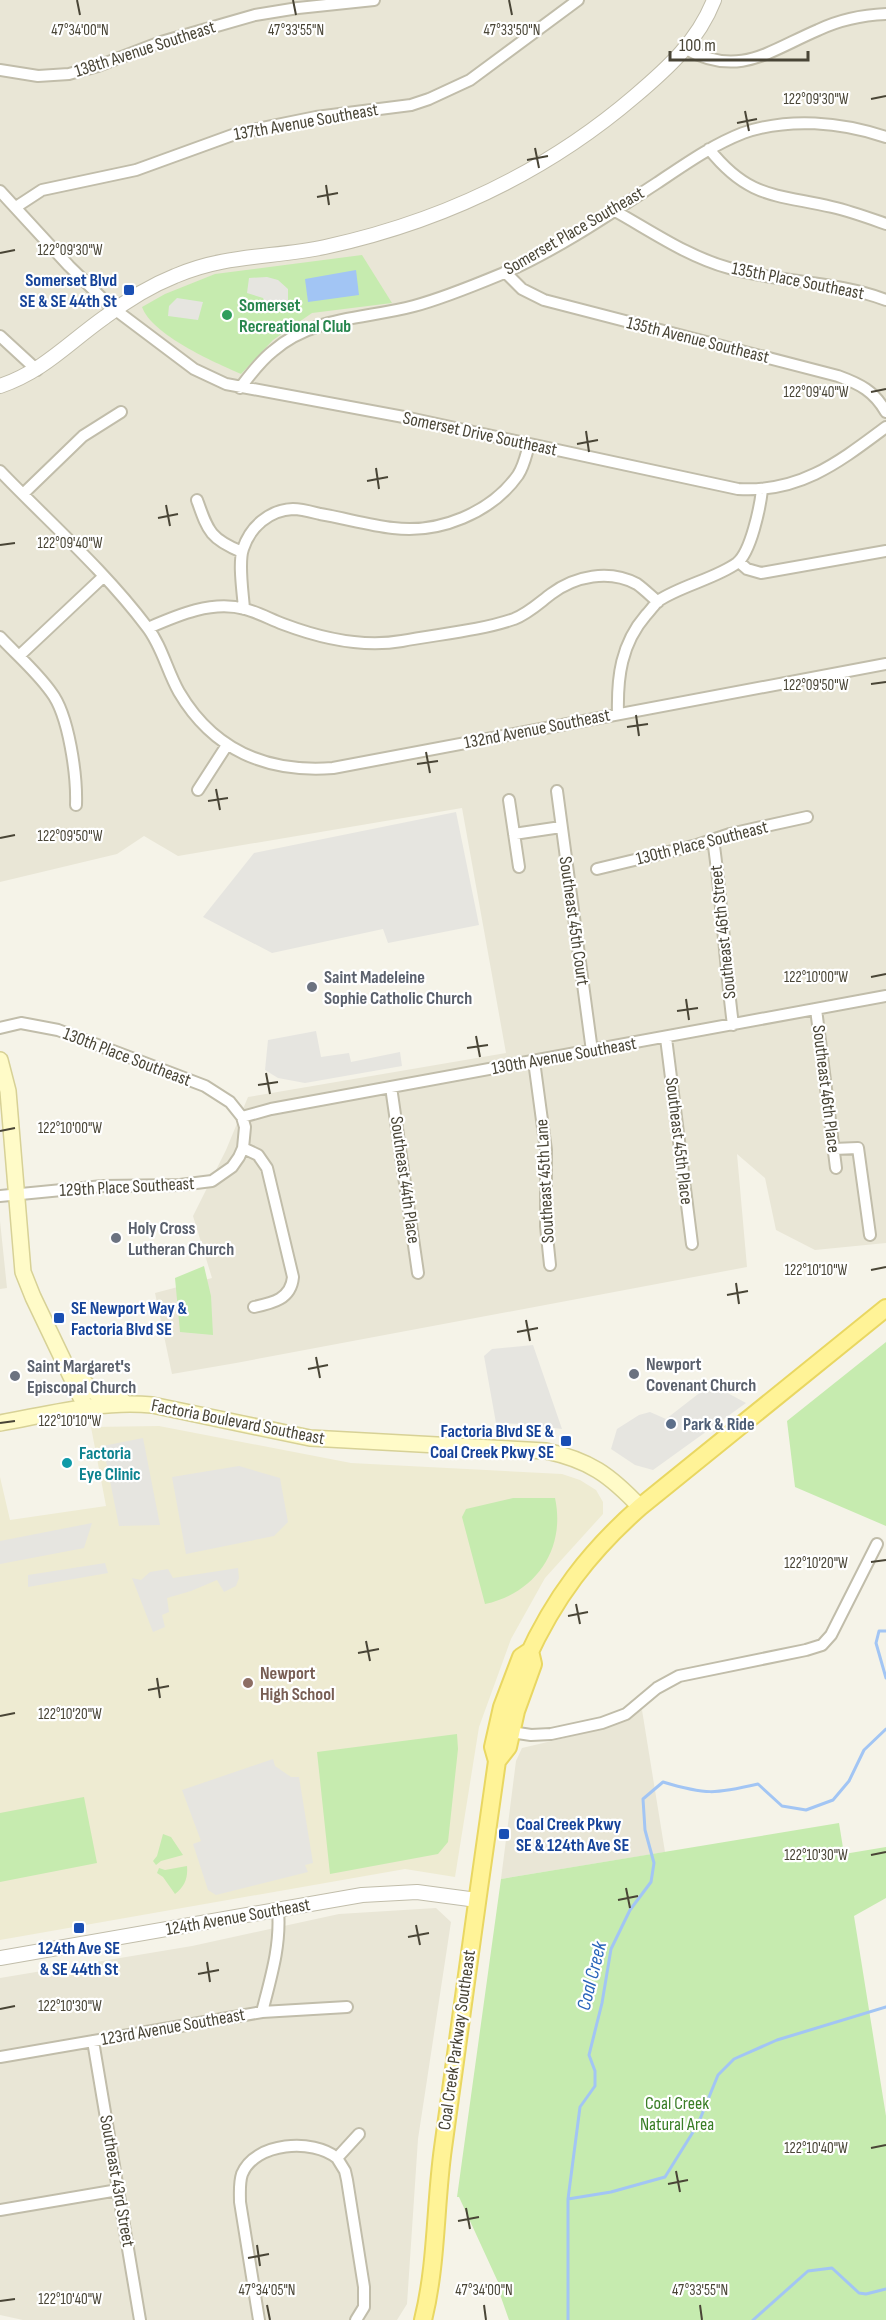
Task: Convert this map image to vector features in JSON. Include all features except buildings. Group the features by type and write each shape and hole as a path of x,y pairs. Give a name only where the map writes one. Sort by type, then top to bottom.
{"main road":[{"path":"0,1060 8,1091 23,1272 86,1408"},
{"name":"Coal Creek Parkway Southeast","path":"423,2320 431,2277 439,2172 496,1761 493,1747 502,1707 521,1657 530,1651 567,1585 614,1531 640,1507 886,1308"},
{"path":"62,1358 89,1389 134,1403"},
{"name":"Factoria Boulevard Southeast","path":"0,1423 86,1408 134,1403 310,1438 546,1451 569,1456 603,1472 640,1507"},
{"path":"511,1732 506,1722 522,1669 530,1651"},
{"name":"Coal Creek Parkway Southeast","path":"496,1761 508,1747 511,1732"}],"street":[{"name":"138th Avenue Southeast","path":"0,70 54,77 98,66 161,42 255,15 374,0"},
{"name":"137th Avenue Southeast","path":"16,207 42,190 128,173 238,133 316,117 411,105 429,99 470,80 578,0"},
{"path":"0,387 37,370 116,310 161,282 211,263 323,248 416,223 464,204 516,178 572,146 604,122 686,49 706,21 714,0"},
{"path":"686,49 714,62 744,62 837,23 886,14"},
{"name":"Somerset Place Southeast","path":"240,388 272,351 304,331 333,321 415,306 505,272 557,246 709,149 743,133 802,123 849,127 886,137"},
{"path":"709,149 732,174 765,193 832,207 886,224"},
{"name":"Somerset Drive Southeast","path":"0,191 69,266 116,310 194,369 240,388 409,418 738,489 762,490 810,477 824,471 886,428"},
{"name":"135th Place Southeast","path":"615,211 711,262 750,273 845,288 886,300"},
{"name":"135th Avenue Southeast","path":"505,272 522,289 544,300 849,379 870,391 886,412"},
{"path":"0,336 37,370"},
{"path":"22,494 83,435 121,412"},
{"path":"244,609 242,552 257,524 276,513 296,509 394,528 430,526 457,520 480,510 505,490 519,474 529,445"},
{"name":"132nd Avenue Southeast","path":"0,471 103,577 148,628 178,690 192,712 227,745 271,765 299,769 325,769 886,664"},
{"path":"618,714 617,686 623,654 640,622 658,602 738,562 752,535 760,509 762,490"},
{"path":"197,500 209,530 216,539 242,552"},
{"path":"738,562 747,569 761,573 886,551"},
{"path":"148,628 189,611 210,608 244,609 316,635 345,641 398,642 512,620 533,609 552,593 569,583 588,577 604,576 623,579 638,585 658,602"},
{"path":"19,656 103,577"},
{"path":"0,637 52,692 63,715 77,787 76,805"},
{"path":"198,790 227,745"},
{"name":"Southeast 45th Court","path":"556,790 592,1051"},
{"path":"509,800 519,867"},
{"name":"130th Place Southeast","path":"597,869 807,817"},
{"path":"514,834 561,827"},
{"name":"Southeast 46th Street","path":"713,839 722,905 723,948 733,1025"},
{"name":"130th Avenue Southeast","path":"242,1117 271,1109 886,996"},
{"name":"Southeast 46th Place","path":"816,1009 836,1168"},
{"name":"130th Place Southeast","path":"0,1028 21,1023 58,1030 205,1086 230,1102 242,1117"},
{"name":"Southeast 45th Place","path":"666,1038 692,1244"},
{"name":"Southeast 45th Lane","path":"534,1061 546,1150 546,1226 550,1266"},
{"name":"Southeast 44th Place","path":"391,1087 418,1273"},
{"path":"242,1117 243,1148 258,1155 267,1168 292,1264 293,1277 292,1286 284,1297 270,1304 254,1307"},
{"name":"129th Place Southeast","path":"0,1196 103,1186 180,1185 212,1181 232,1167 243,1148"},
{"path":"833,1149 858,1148 870,1235"},
{"path":"511,1732 531,1735 551,1734 602,1723 626,1714 657,1689 679,1676 822,1645 831,1635 877,1544"},
{"name":"124th Avenue Southeast","path":"0,1958 363,1895 404,1892 434,1893 477,1900"},
{"path":"262,2012 276,1957 278,1910"},
{"name":"123rd Avenue Southeast","path":"0,2057 262,2012 347,2007"},
{"name":"Southeast 43rd Street","path":"93,2041 140,2320"},
{"path":"337,2158 359,2134"},
{"path":"259,2320 240,2202 239,2187 242,2174 264,2152 315,2146 337,2158 345,2171 364,2287 364,2307 358,2318"},
{"path":"0,2210 118,2190"}],"shaded area":[{"path":"0,0 886,0 886,1243 815,1250 776,1230 765,1178 737,1154 747,1267 172,1374 155,1293 212,1278 193,1216 226,1150 248,1097 506,1053 462,808 178,856 144,836 117,854 0,882"},
{"path":"267,277 278,280 288,289 288,304 284,308 268,309 263,298 247,293 249,278"},
{"path":"177,298 203,302 198,320 168,316 169,306"},
{"path":"456,812 479,925 388,943 383,929 272,953 203,917 254,853"},
{"path":"316,1031 321,1057 349,1053 351,1062 400,1052 402,1066 305,1083 278,1078 265,1070 268,1040"},
{"path":"0,1221 7,1288 0,1289"},
{"path":"533,1345 562,1429 496,1423 484,1356 492,1349"},
{"name":"Park & Ride","path":"711,1384 746,1403 653,1470 635,1465 611,1449 617,1429 639,1415 650,1412 666,1419"},
{"name":"Newport High School","path":"159,1426 351,1463 562,1474 580,1480 596,1490 603,1502 603,1514 545,1578 511,1639 479,1727 455,1877 405,1869 0,1940 0,1477 10,1520 106,1506 91,1427"},
{"path":"143,1438 160,1525 119,1526 103,1446"},
{"path":"239,1466 280,1478 288,1522 274,1536 186,1554 172,1477"},
{"path":"92,1523 84,1548 0,1564 0,1541"},
{"path":"105,1563 108,1573 28,1587 28,1575"},
{"path":"238,1568 239,1578 236,1586 224,1592 217,1580 167,1598 169,1612 162,1615 165,1627 153,1632 132,1578 141,1580 150,1572 168,1569 173,1578"},
{"path":"642,1710 665,1852 501,1879 516,1761 522,1748 607,1728"},
{"path":"273,1759 275,1766 291,1777 299,1777 313,1863 305,1865 308,1872 216,1895 208,1890 193,1844 201,1841 182,1790"},
{"path":"436,1908 451,1922 418,2139 407,2304 397,2320 23,2320 0,2315 0,1978 192,1946 339,1914"}],"green space":[{"name":"Somerset Recreational Club","path":"362,255 392,303 312,313 273,340 241,374 185,347 158,328 142,307 165,294 215,274"},
{"path":"204,1266 211,1296 213,1335 180,1332 175,1278"},
{"path":"886,1342 886,1526 795,1487 787,1421"},
{"path":"513,1498 555,1498 556,1535 543,1566 532,1579 519,1590 485,1604 462,1517 466,1509"},
{"path":"457,1734 458,1749 448,1842 438,1854 330,1874 317,1752"},
{"path":"84,1797 97,1863 0,1882 0,1813"},
{"name":"Coal Creek Natural Area","path":"839,1823 844,1854 886,1847 886,1898 854,1916 886,2116 886,2320 509,2320 496,2283 498,2282 459,2197 457,2197 501,1879"},
{"path":"163,1834 171,1837 183,1855 161,1861 156,1865 153,1861 157,1856"},
{"path":"187,1866 185,1882 175,1894 163,1877 157,1873 159,1868 165,1870"}],"water":[{"path":"356,270 359,295 308,302 305,279"}],"waterway":[{"name":"Coal Creek","path":"886,1631 879,1631 876,1643 886,1678"},
{"name":"Coal Creek","path":"568,2320 568,2199 580,2107 595,2086 595,2071 589,2055 602,2003 611,1949 630,1910 651,1882 654,1863 645,1830 643,1799 663,1782 710,1792 758,1784 782,1806 806,1810 833,1800 849,1781 864,1750 886,1729"},
{"path":"568,2199 611,2192 665,2177 698,2124 718,2075 734,2059 777,2040 886,2007"},
{"path":"753,2320 808,2271 832,2268 859,2293 866,2294 886,2289"}],"place":[{"name":"Somerset Blvd SE & SE 44th St","path":"129,290"},
{"name":"Somerset Recreational Club","path":"227,315"},
{"name":"Saint Madeleine Sophie Catholic Church","path":"312,987"},
{"name":"Holy Cross Lutheran Church","path":"116,1238"},
{"name":"SE Newport Way & Factoria Blvd SE","path":"59,1318"},
{"name":"Newport Covenant Church","path":"634,1374"},
{"name":"Saint Margaret's Episcopal Church","path":"15,1376"},
{"name":"Park & Ride","path":"671,1424"},
{"name":"Factoria Blvd SE & Coal Creek Pkwy SE","path":"566,1441"},
{"name":"Factoria Eye Clinic","path":"67,1463"},
{"name":"Newport High School","path":"248,1683"},
{"name":"Coal Creek Pkwy SE & 124th Ave SE","path":"504,1834"},
{"name":"124th Ave SE & SE 44th St","path":"79,1928"}]}
